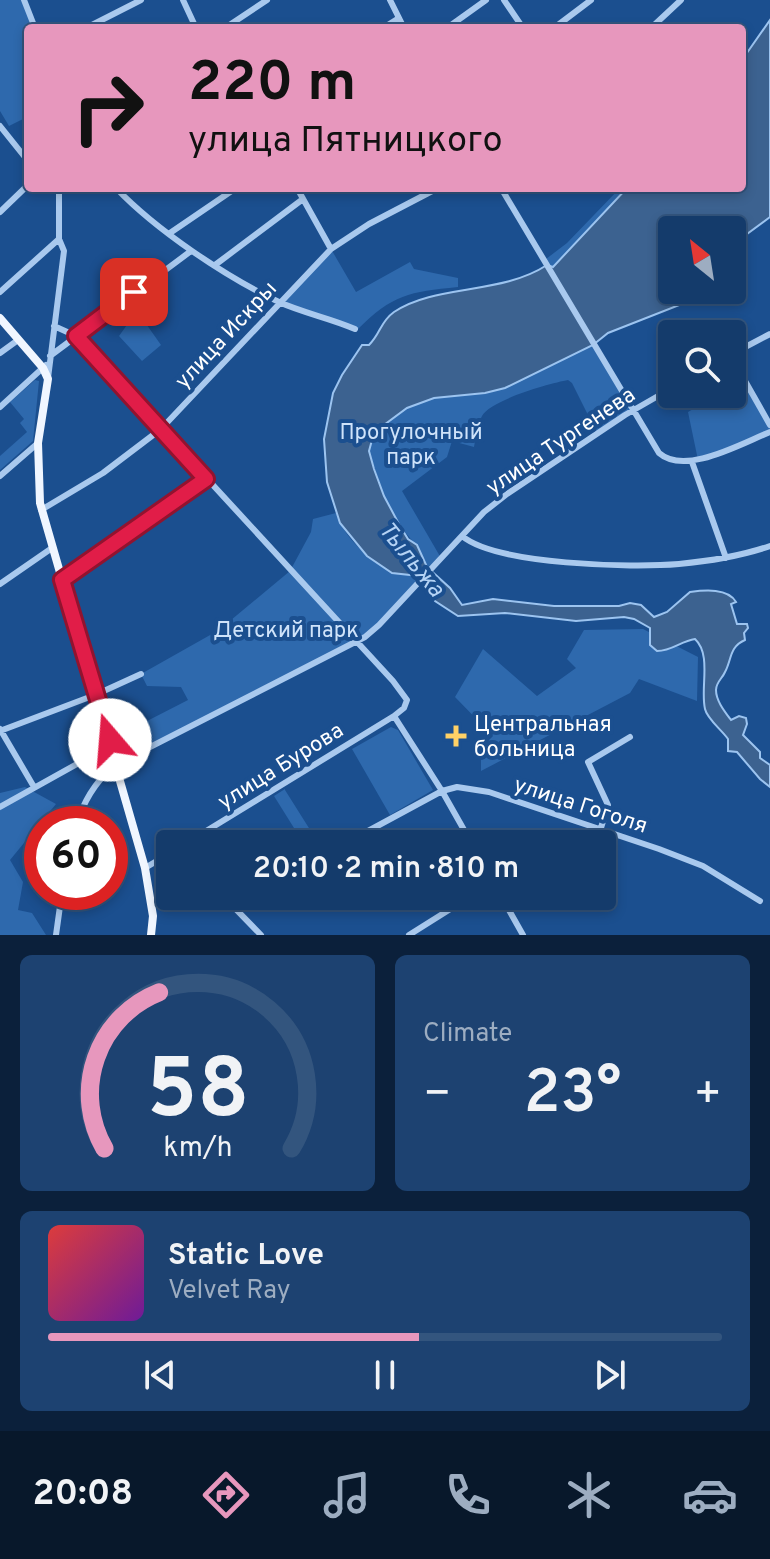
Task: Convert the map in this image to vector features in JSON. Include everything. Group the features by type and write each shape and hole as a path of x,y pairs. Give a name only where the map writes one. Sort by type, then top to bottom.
{"main road":[{"path":"0,318 43,368 48,379 38,443 41,510 117,763 145,868 153,916 151,935"}],"street":[{"path":"24,0 33,24"},
{"path":"94,24 141,0"},
{"path":"183,0 194,24"},
{"path":"231,24 267,0"},
{"path":"390,0 402,24"},
{"path":"453,24 486,0"},
{"path":"504,0 520,24"},
{"path":"559,24 591,0"},
{"path":"655,24 681,0"},
{"path":"389,24 399,18"},
{"path":"0,126 24,156"},
{"path":"0,212 24,189"},
{"path":"48,379 64,251 59,239 59,192"},
{"path":"122,192 191,251 279,302 355,329"},
{"path":"170,233 230,192"},
{"path":"299,192 331,249"},
{"name":"улица Искры","path":"41,510 103,473 161,429 331,249 369,224 430,192"},
{"path":"503,192 654,447 666,459 692,462 770,432"},
{"path":"215,265 303,199"},
{"path":"0,292 59,239"},
{"path":"0,407 76,336 191,251"},
{"path":"54,326 76,336 407,700 404,708 394,716 464,830"},
{"path":"746,348 770,334"},
{"path":"0,353 18,340"},
{"path":"746,381 770,425"},
{"name":"улица Тургенева","path":"117,763 356,641 379,625 484,512 658,396"},
{"path":"0,476 38,443"},
{"path":"692,462 726,558"},
{"path":"62,580 206,479"},
{"path":"462,536 474,546 543,560 653,564 726,558 770,546"},
{"path":"0,584 52,548"},
{"path":"34,787 0,731 141,674"},
{"name":"улица Бурова","path":"208,830 394,716"},
{"path":"600,830 608,805 588,762 630,737"},
{"path":"0,807 111,745"},
{"path":"83,806 117,763"},
{"name":"улица Гоголя","path":"370,830 442,791 457,787 489,792 597,830"},
{"name":"улица Гоголя","path":"616,836 696,863 760,901"},
{"path":"145,868 156,861"},
{"path":"56,935 59,910"},
{"path":"236,910 261,935"},
{"path":"409,935 449,910"},
{"path":"509,910 523,935"}],"green space":[{"path":"0,0 24,0 33,24 24,24 24,121 9,126 0,111"},
{"path":"616,192 623,192 557,264 553,267 547,265 546,259 567,243"},
{"path":"331,249 356,292 410,262 414,269 458,278 458,287 403,297 381,309 357,330 279,302"},
{"path":"137,311 161,345 142,361 119,336"},
{"name":"Прогулочный парк","path":"593,345 633,411 597,433 568,380 522,393 487,410 479,423 474,447 452,441 447,457 402,491 441,558 430,570 384,496 369,451 372,440 384,425 406,408 434,398 505,388"},
{"path":"35,380 39,381 33,441 0,470 0,456 27,432 20,423 24,419 10,402"},
{"path":"746,384 770,426 770,432 698,460 688,412 695,408 746,408"},
{"name":"Детский парк","path":"336,513 346,533 372,559 392,570 421,579 365,637 117,763 110,740 188,700 181,687 147,686 141,674 219,630 290,571 311,532 313,519"},
{"path":"643,629 698,657 697,701 639,679 630,693 481,771 481,748 493,736 455,697 483,649 537,696 576,668 567,659 584,630"},
{"path":"391,727 398,730 433,790 390,815 352,749"},
{"path":"25,787 56,804 24,806 24,843 10,860 23,882 18,910 32,913 46,935 0,935 0,793"},
{"path":"285,789 310,830 295,830 274,796"}],"water":[{"name":"Тыльжа","path":"770,20 770,217 746,235 746,216 658,216 658,304 682,304 608,333 593,345 505,388 434,398 407,408 384,425 372,440 369,451 384,496 400,526 408,539 417,545 427,567 450,588 462,605 493,599 554,606 619,606 630,603 641,605 654,617 667,612 690,592 716,591 732,597 736,602 731,604 737,624 747,624 748,628 744,633 745,640 733,650 716,694 731,720 739,716 746,718 743,735 760,752 760,758 770,765 770,787 737,752 728,751 728,739 706,713 703,654 695,639 657,651 650,645 650,628 624,617 576,621 505,613 458,616 435,601 429,592 431,588 419,576 392,573 367,556 340,523 327,482 324,439 333,393 342,375 362,345 369,345 394,312 429,297 510,281 547,265 553,267 623,192 746,192 746,54"}],"place":[{"name":"Центральная больница","path":"456,736"}],"route":[{"path":"110,740 62,580 206,479 76,336 134,292"}]}
